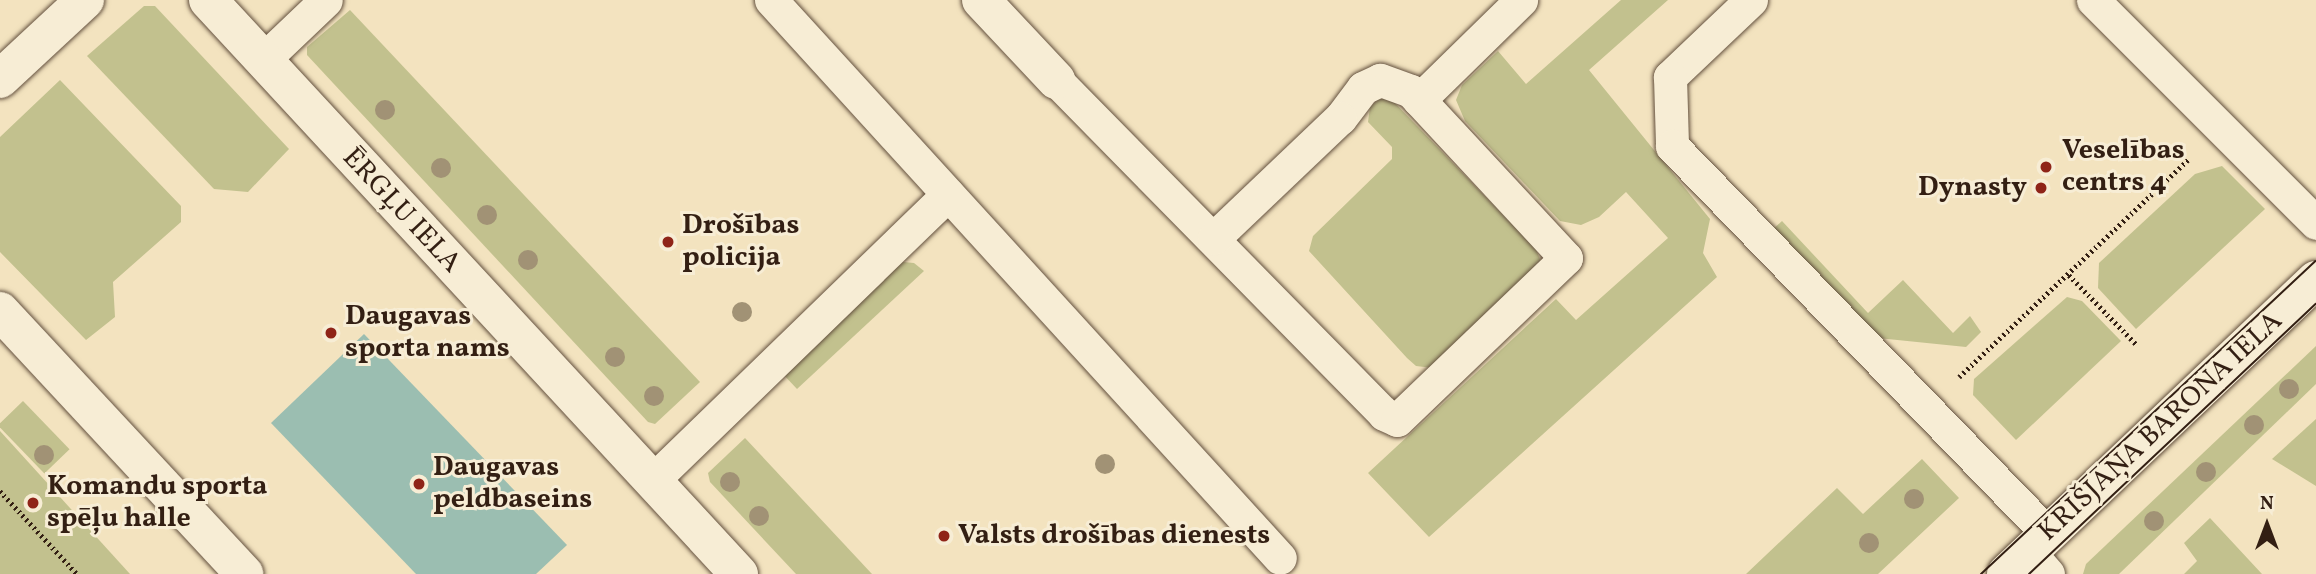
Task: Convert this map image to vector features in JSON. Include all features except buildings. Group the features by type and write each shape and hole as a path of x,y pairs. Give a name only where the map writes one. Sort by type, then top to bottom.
{"street":[{"path":"0,79 85,0"},
{"name":"ĒRGĻU IELA","path":"208,0 739,574"},
{"path":"981,0 1056,80"},
{"name":"KRIŠJĀŅA BARONA IELA","path":"2033,559 2316,280"},
{"path":"0,311 244,574"}],"lane":[{"path":"262,61 326,0"},
{"path":"771,0 1280,558"},
{"path":"1419,100 1521,0"},
{"path":"1751,0 1670,76 1672,146 1926,409 2033,559"},
{"path":"2093,0 2316,223"},
{"path":"1056,80 1214,238 1384,415 1397,420 1566,258 1419,100 1398,83 1380,80 1363,88 1340,118 1214,238"},
{"path":"652,481 948,194"}],"path":[{"path":"1926,409 2222,127"},
{"path":"2069,275 2137,345"},
{"path":"0,491 77,574"}],"shaded area":[{"path":"1621,0 1668,0 1589,70 1710,219 1703,253 1717,277 1429,537 1368,473 1556,299 1576,320 1668,238 1626,192 1599,217 1581,225 1560,221 1465,121 1456,100 1462,85 1498,51 1526,84"},
{"path":"144,6 155,6 289,149 248,192 214,189 87,56"},
{"path":"350,10 700,382 655,424 648,422 307,55 307,47"},
{"path":"60,80 181,206 181,222 113,282 115,317 86,340 0,252 0,137"},
{"path":"1380,98 1392,100 1536,249 1541,262 1433,368 1416,366 1407,358 1309,251 1313,236 1392,159 1392,147 1368,122 1370,107"},
{"path":"2222,166 2265,209 2136,329 2098,288 2099,263 2195,174"},
{"path":"1782,221 1868,313 1903,280 1953,333 1970,316 1981,332 1966,347 1868,337 1770,232"},
{"path":"893,261 914,263 924,271 797,389 781,372"},
{"path":"2067,297 2082,301 2121,341 2016,440 1973,395 1974,379"},
{"name":"Daugavas peldbaseins","path":"364,334 567,545 536,574 416,574 271,423"},
{"path":"2316,346 2316,384 2119,574 2083,574 2086,564"},
{"path":"23,401 70,449 44,474 0,428 0,423"},
{"path":"2316,419 2316,486 2272,459"},
{"name":"Komandu sporta spēļu halle","path":"0,431 130,574 0,574"},
{"path":"745,438 872,574 796,574 710,482 708,473"},
{"path":"1922,459 1959,498 1878,574 1746,574 1837,488 1863,514"},
{"path":"2210,518 2262,574 2184,574 2197,561 2184,543"}],"tram line":[{"path":"1981,574 2316,261"},
{"path":"2029,574 2316,304"}],"place":[{"name":"Veselības centrs 4","path":"2046,167"},
{"name":"Dynasty","path":"2041,188"},
{"name":"Drošības policija","path":"668,242"},
{"name":"Daugavas sporta nams","path":"331,333"},
{"name":"Daugavas peldbaseins","path":"419,484"},
{"name":"Komandu sporta spēļu halle","path":"33,503"},
{"name":"Valsts drošības dienests","path":"944,536"}]}
